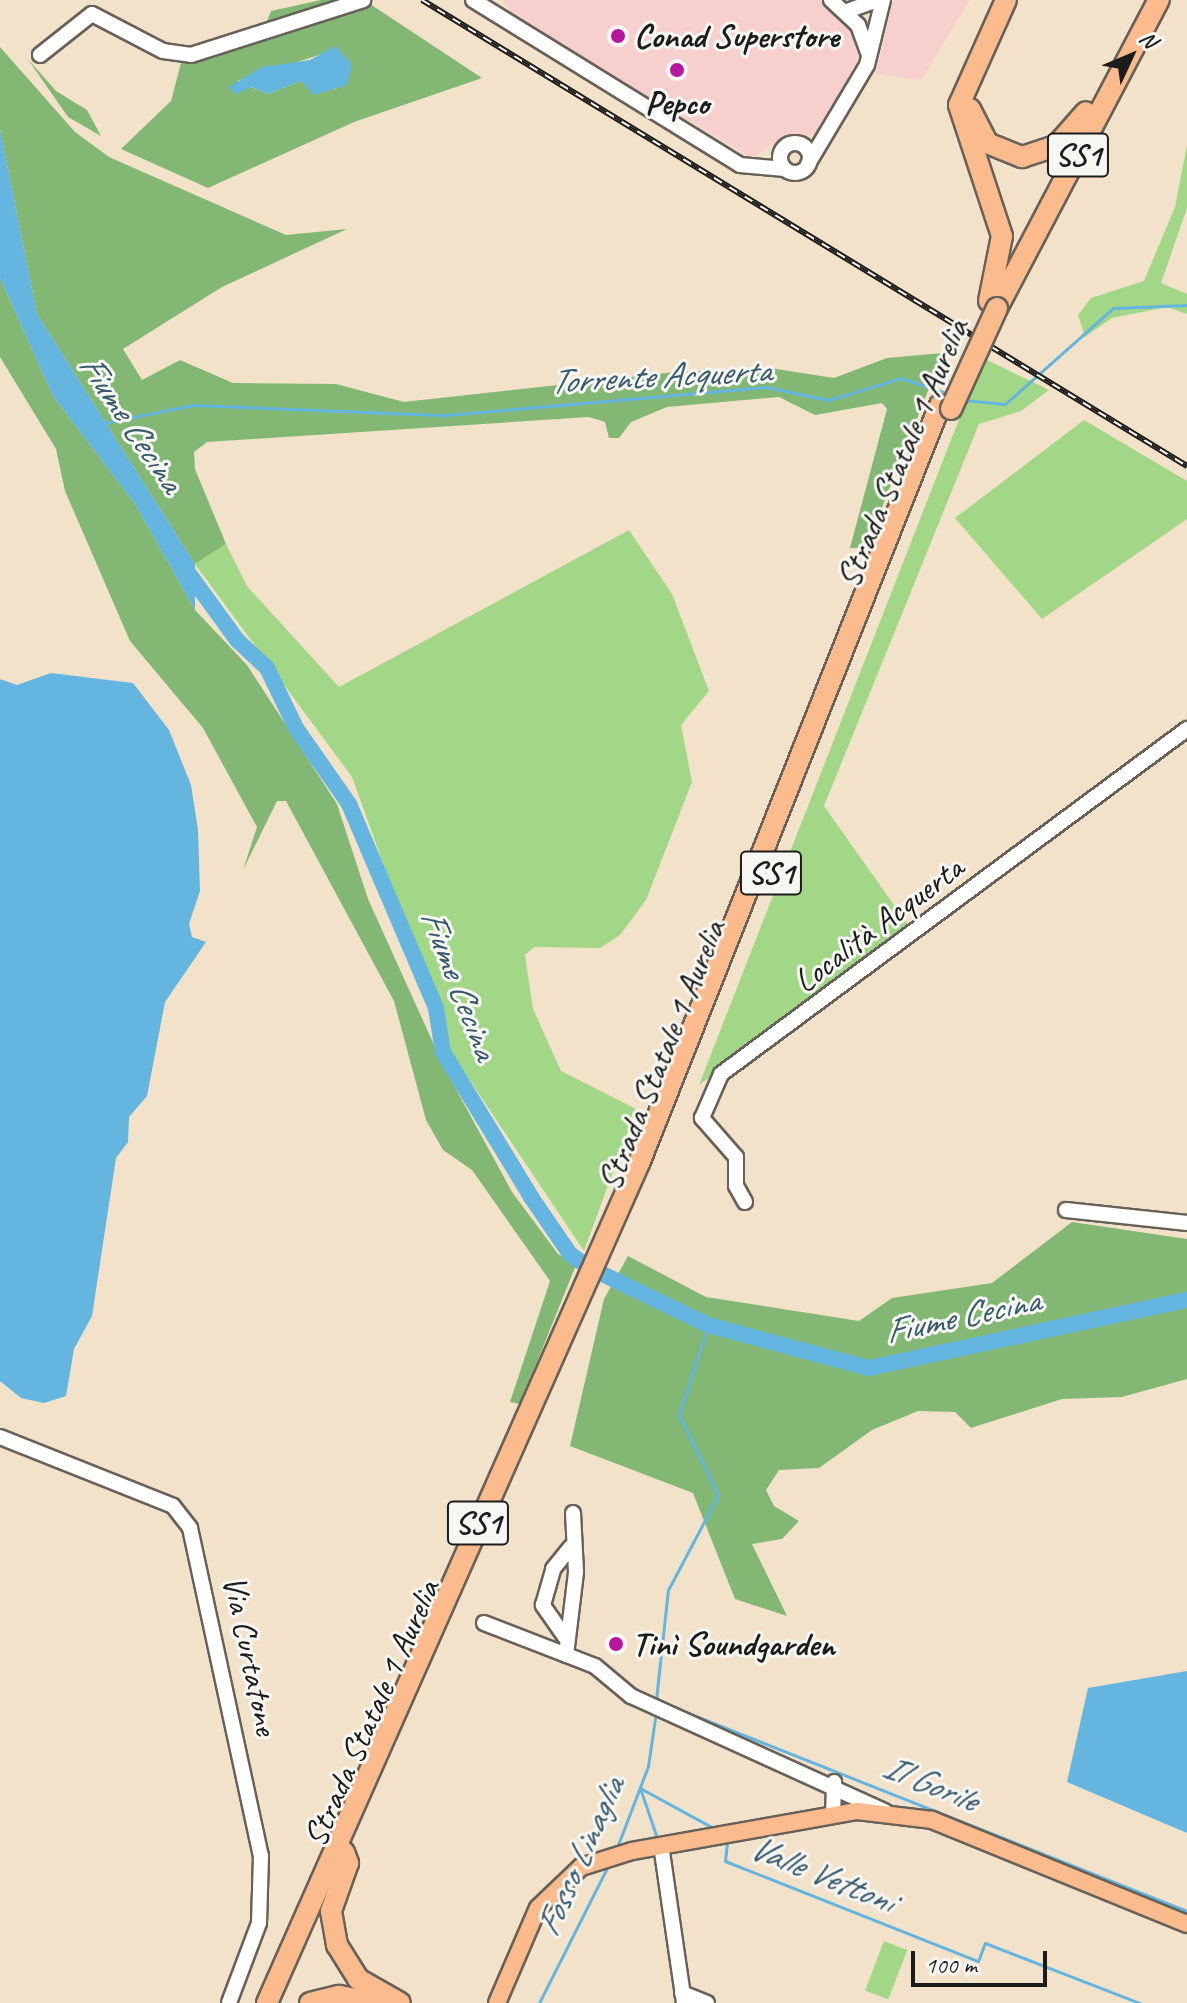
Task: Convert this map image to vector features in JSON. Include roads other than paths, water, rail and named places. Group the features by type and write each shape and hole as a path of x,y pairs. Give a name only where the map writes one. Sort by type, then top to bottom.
{"highway":[{"path":"991,305 1002,236 959,105 1006,0"},
{"name":"SS1","path":"1016,0 972,85 970,110 979,134 1002,153 1036,156 1056,146 1086,112"},
{"name":"Strada Statale 1 Aurelia","path":"991,305 1154,0"},
{"name":"Strada Statale 1 Aurelia","path":"280,2003 646,1163 946,407 991,305 1086,112 1154,0"},
{"name":"Strada Statale 1 Aurelia","path":"267,2003 571,1335"},
{"path":"344,1852 348,1863 331,1911 337,1945 358,1979 400,2003"},
{"path":"310,2003 339,1996 378,2003"}],"main road":[{"path":"497,2003 538,1908 569,1874 600,1858 833,1815 885,1811 932,1820 1187,1924"}],"street":[{"path":"40,55 92,14 163,51 191,55 363,0"},
{"path":"473,0 740,165 785,169 796,173 808,164 869,57 880,0 847,11"},
{"path":"831,0 847,11 869,57"},
{"path":"754,166 834,121"},
{"path":"790,146 808,164"},
{"path":"785,169 790,146"},
{"name":"Località Acquerta","path":"745,1202 736,1186 736,1157 702,1118 721,1074 1187,729"},
{"path":"1066,1210 1187,1223"},
{"name":"Via Curtatone","path":"0,1437 173,1506 194,1538 261,1856 259,1923 229,2003"},
{"path":"566,1655 565,1637 576,1572 571,1547 573,1513"},
{"path":"565,1637 543,1605 553,1569 571,1547"},
{"path":"484,1623 603,1672 615,1684 642,1701 834,1782 885,1811"},
{"path":"833,1815 834,1782"},
{"path":"661,1845 683,1998 707,2003"}],"water":[{"path":"335,46 352,64 347,85 314,95 301,81 268,94 252,87 235,94 229,87 262,67 310,60"},
{"path":"0,129 37,314 195,564 195,610 135,504 53,396 0,278"},
{"path":"51,673 133,683 169,730 191,785 198,830 200,891 189,924 192,937 206,942 165,1002 147,1096 129,1117 128,1142 116,1158 92,1316 74,1349 66,1396 44,1403 21,1398 0,1381 0,679 17,685"},
{"path":"1187,1671 1187,1833 1067,1782 1088,1688"}],"waterway":[{"name":"Torrente Acquerta","path":"963,400 1005,404 1113,308 1187,305"},
{"name":"Torrente Acquerta","path":"104,423 193,405 446,415 766,387 829,400 901,378 949,394"},
{"name":"Fiume Cecina","path":"184,567 237,640 267,668 296,728 349,804 436,1008 443,1052 531,1197 570,1254 588,1267 708,1325 869,1368 1187,1300"},
{"name":"Fosso Linaglia","path":"656,1700 668,1590 718,1495 679,1415 708,1325"},
{"name":"Il Gorile","path":"663,1703 1187,1911"},
{"name":"Fosso Linaglia","path":"616,1850 648,1766 656,1712"},
{"name":"Valle Vettoni","path":"640,1788 717,1830"},
{"path":"640,1788 657,1838"},
{"name":"Valle Vettoni","path":"727,1842 725,1861 978,1961 985,1943 1140,2003"},
{"name":"Fosso Linaglia","path":"539,2003 609,1864"}],"railway":[{"path":"422,0 1187,466"}],"place":[{"name":"Conad Superstore","path":"618,36"},
{"name":"Pepco","path":"677,70"},
{"name":"Tinì Soundgarden","path":"616,1644"}]}
